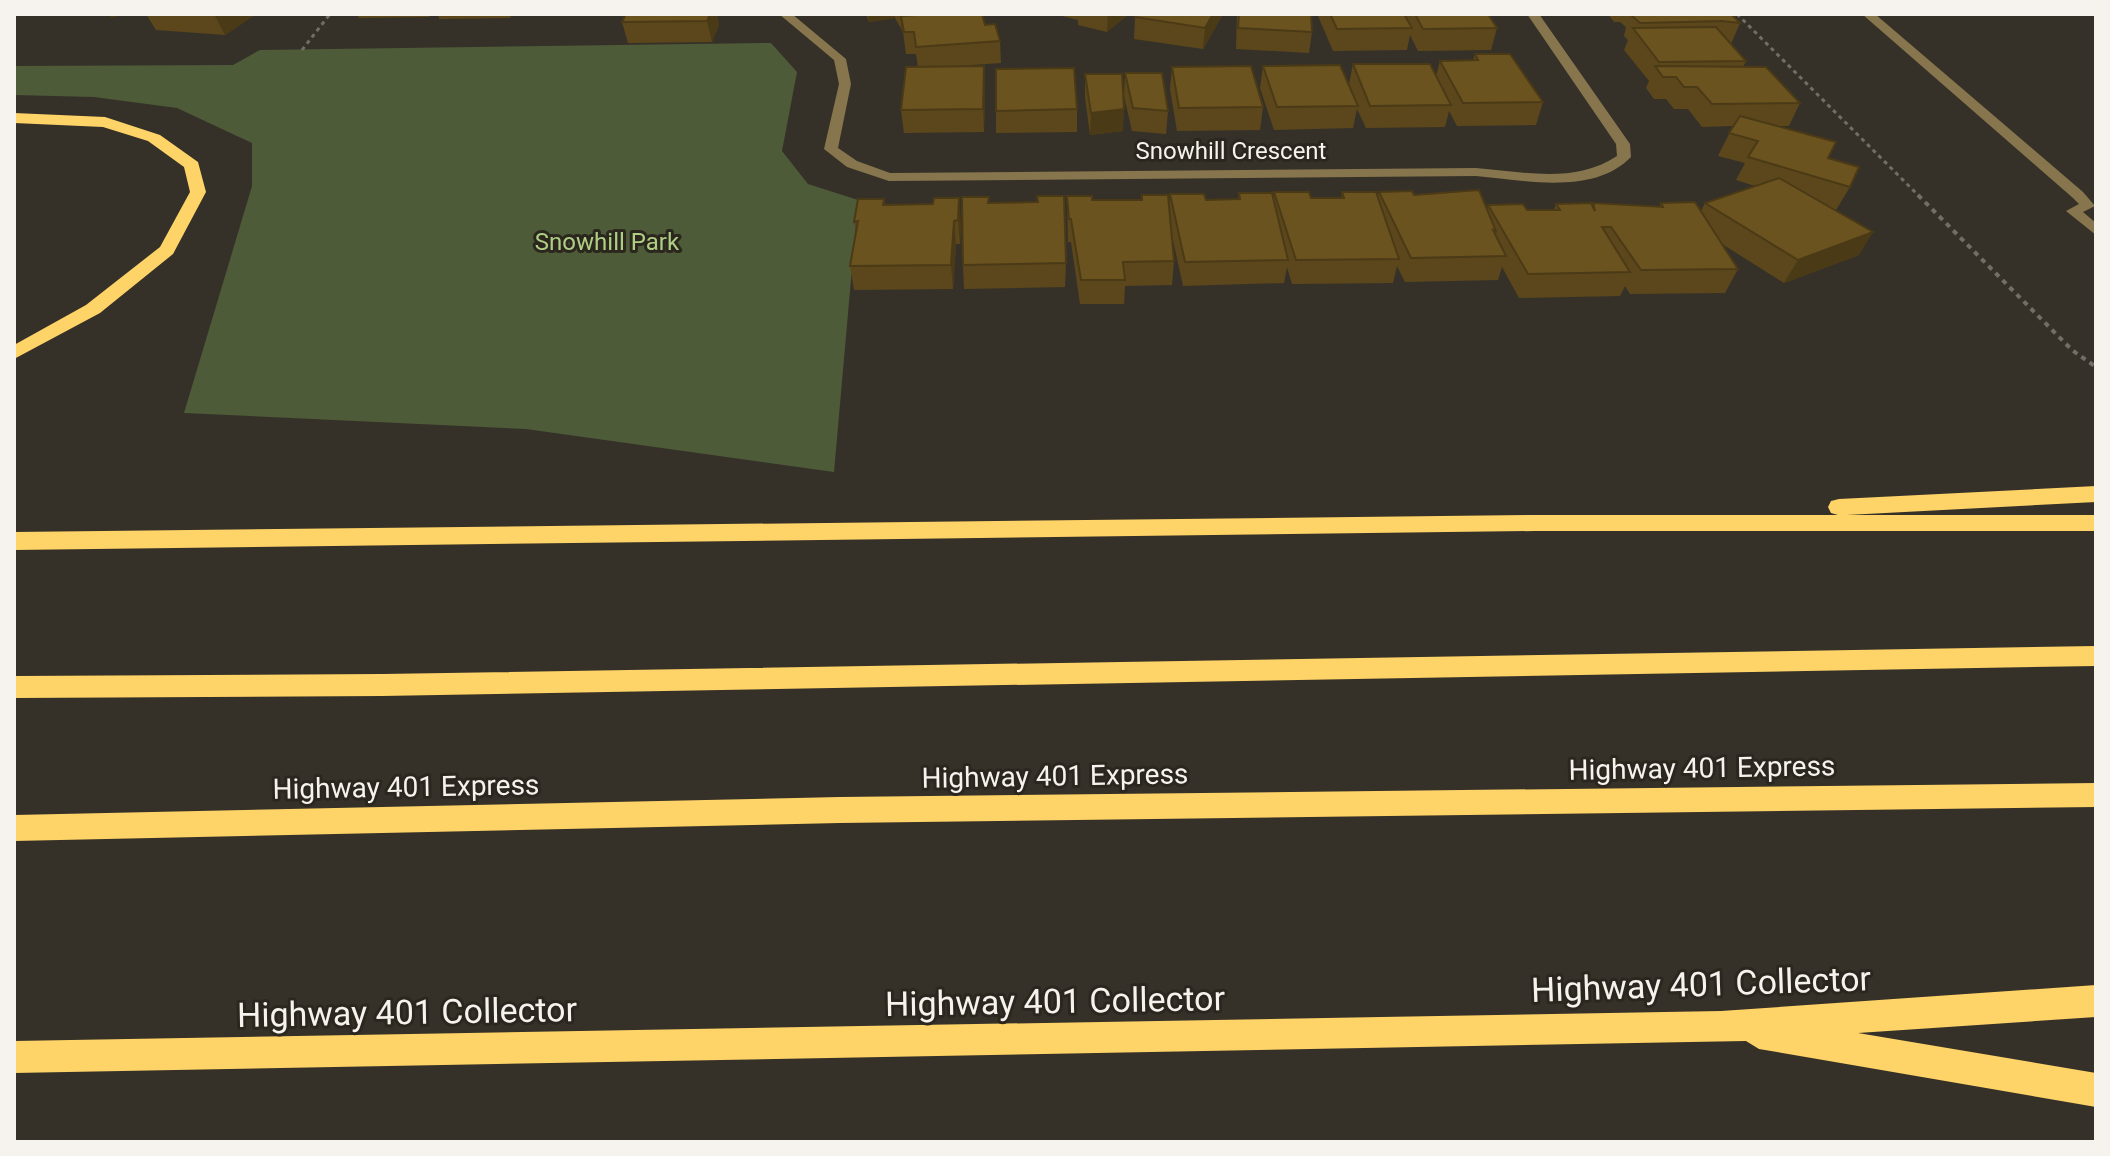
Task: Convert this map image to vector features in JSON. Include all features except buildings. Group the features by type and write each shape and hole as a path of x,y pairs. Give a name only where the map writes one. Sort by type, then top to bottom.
{"highway":[{"path":"14,118 105,122 154,138 192,165 198,192 167,250 93,309 14,353"},
{"path":"1534,523 2096,494"},
{"path":"14,541 1534,523 2096,523"},
{"path":"14,687 382,685 2096,656"},
{"name":"Highway 401 Express","path":"14,828 825,811 2096,795"},
{"name":"Highway 401 Collector","path":"14,1057 1721,1027 2096,1001"},
{"path":"1721,1027 2096,1090"}],"street":[{"name":"Snowhill Crescent","path":"785,14 840,59 845,84 831,149 852,164 889,177 1460,172 1559,177 1598,174 1624,157 1623,144 1533,14"},
{"path":"1868,14 2078,195 2088,206 2073,211 2096,231"}],"path":[{"path":"302,50 330,14"},
{"path":"1737,14 2072,350 2096,367"}],"green space":[{"name":"Snowhill Park","path":"771,43 797,72 782,151 808,184 858,200 834,472 526,429 184,413 252,186 252,143 177,108 94,97 14,95 14,66 233,65 260,50"}]}
